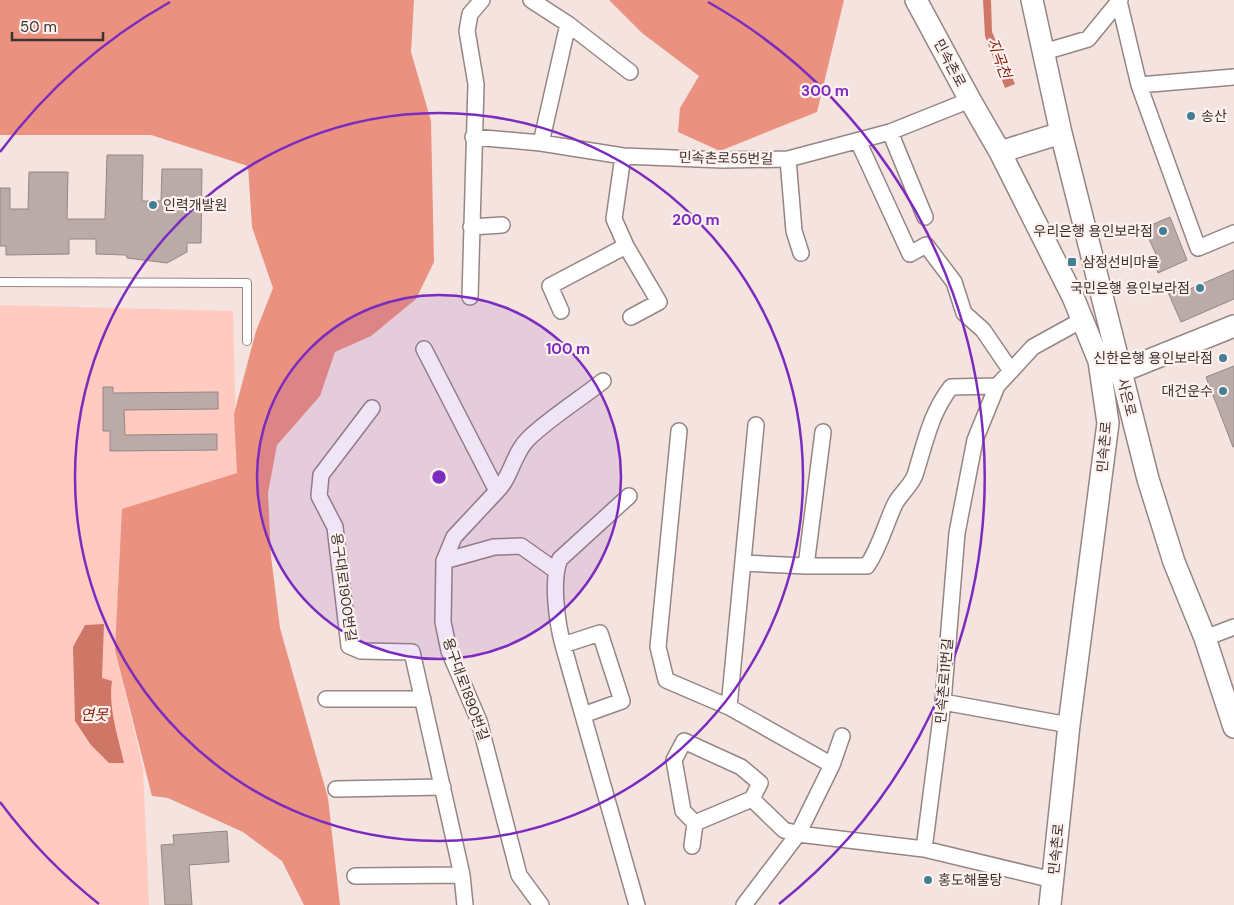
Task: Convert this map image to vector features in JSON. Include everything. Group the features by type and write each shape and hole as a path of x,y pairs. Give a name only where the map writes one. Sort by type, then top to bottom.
{"street":[{"path":"470,297 476,84 467,31 470,14 482,0"},
{"path":"531,0 568,24 630,72"},
{"name":"민속촌로","path":"916,0 1000,152 1082,320 1099,361 1108,423 1069,725 1050,905"},
{"name":"사은로","path":"1032,0 1062,133 1148,479 1174,562 1212,635 1234,727"},
{"path":"1044,52 1088,39 1120,0"},
{"path":"1120,0 1139,85 1198,248 1234,233"},
{"path":"541,143 568,24"},
{"path":"1139,85 1234,77"},
{"name":"민속촌로55번길","path":"474,137 541,143 623,156 723,160 788,159 890,132 970,100"},
{"path":"890,132 925,217"},
{"path":"1000,152 1062,133"},
{"path":"858,141 910,254 926,245 954,282 964,313 984,330 1011,371"},
{"path":"623,156 614,218 626,246 659,302 631,317"},
{"path":"788,159 794,231 801,253"},
{"path":"471,227 502,225"},
{"path":"561,311 550,286 626,246"},
{"name":"민속촌로11번길","path":"924,849 943,702 957,533 975,440 997,386 1033,347 1082,320"},
{"path":"1120,372 1234,326"},
{"path":"424,349 497,491"},
{"name":"용구대로1890번길","path":"541,905 519,875 479,721 449,651 443,622 444,561 454,537 507,481 512,463 528,439 603,381"},
{"path":"743,563 867,566 876,552 896,503 914,477 931,419 943,398 951,388 997,386"},
{"name":"용구대로1900번길","path":"372,408 321,475 319,496 336,527 350,646 361,651 412,652 462,875 465,905"},
{"path":"729,707 756,425"},
{"path":"679,431 658,647 666,680 729,707 832,765"},
{"path":"806,566 823,432"},
{"path":"629,496 560,559 555,570 560,633 637,905"},
{"path":"444,561 494,547 521,546 555,570"},
{"path":"1212,635 1234,626"},
{"path":"563,645 600,633 622,701 583,715"},
{"path":"326,699 423,698"},
{"path":"943,702 1069,725"},
{"path":"744,905 798,834 832,765 842,736"},
{"path":"692,846 694,823 683,811 674,760 679,738 741,768 760,783 752,799 694,823"},
{"path":"336,789 443,787"},
{"path":"752,799 784,830 798,834 924,849 1053,880"},
{"path":"355,876 462,875"}],"lane":[{"path":"0,282 247,283 247,341"}],"shaded area":[{"path":"0,0 414,0 411,52 431,121 434,262 416,299 371,336 335,352 320,396 277,445 268,493 271,556 280,628 328,798 340,905 304,905 282,861 243,832 168,798 152,796 115,650 122,509 237,473 234,414 256,331 273,288 252,227 248,166 151,135 0,135"},
{"path":"609,0 844,0 817,112 720,151 678,132 680,108 699,76 642,33"},
{"path":"0,305 233,311 237,473 115,650 143,768 149,905 0,905"}],"water":[{"name":"지곡천","path":"983,0 991,0 992,32 1015,84 1005,88 985,36"},
{"name":"연못","path":"104,624 102,678 112,681 112,712 124,763 109,763 91,745 75,721 73,647 85,625"}],"building":[{"name":"인력개발원","path":"107,155 143,155 142,201 161,201 162,169 202,169 201,243 187,243 187,252 167,263 127,258 126,255 96,254 96,239 69,239 69,254 6,255 6,246 0,246 0,188 10,188 10,209 28,209 29,172 68,172 67,219 105,219"},
{"path":"1170,217 1187,260 1158,273 1155,264 1159,261 1144,228"},
{"path":"1234,270 1234,299 1181,322 1167,290 1187,281 1190,289"},
{"path":"1234,366 1234,447 1233,447 1206,377"},
{"path":"103,387 113,387 113,393 218,392 218,409 124,410 125,435 217,434 217,450 110,451 110,431 103,431"},
{"path":"227,831 229,862 189,865 192,905 165,905 161,845 174,844 173,835"}],"place":[{"name":"송산","path":"1191,116"},
{"name":"인력개발원","path":"153,205"},
{"name":"우리은행 용인보라점","path":"1163,231"},
{"name":"삼정선비마을","path":"1072,262"},
{"name":"국민은행 용인보라점","path":"1200,288"},
{"name":"신한은행 용인보라점","path":"1223,358"},
{"name":"대건운수","path":"1223,391"},
{"name":"홍도해물탕","path":"928,880"}]}
